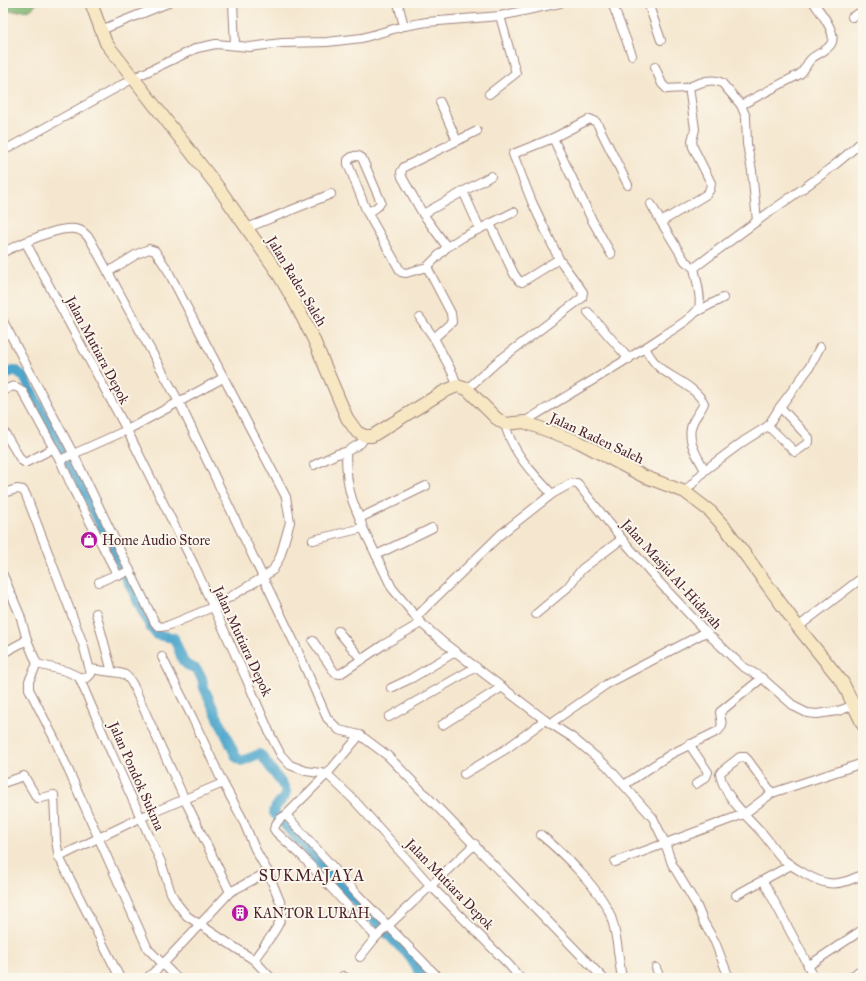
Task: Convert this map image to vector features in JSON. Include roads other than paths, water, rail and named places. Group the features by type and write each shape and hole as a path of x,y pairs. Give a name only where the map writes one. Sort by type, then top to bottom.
{"street":[{"name":"Jalan Raden Saleh","path":"91,3 105,40 121,64 134,78 204,169 276,270 313,338 347,418 357,432 365,436"},
{"path":"101,30 168,3"},
{"path":"233,3 235,45"},
{"path":"398,3 404,26"},
{"path":"3,151 134,78 197,48 216,44 250,46 362,38 404,26 449,19 500,16 560,3"},
{"path":"612,3 632,55"},
{"path":"648,3 661,40"},
{"path":"741,105 800,74 812,58 830,46 832,41 832,31 814,3"},
{"path":"852,17 863,11"},
{"path":"489,94 516,73 500,16"},
{"path":"655,67 662,84 667,89 689,87 697,83 714,80 719,81 741,105 746,117 747,144 752,171 757,221"},
{"path":"661,222 707,194 710,189 711,183 693,147 692,141 695,129 689,87"},
{"path":"440,102 457,141"},
{"path":"314,465 361,444 365,436 372,436 383,430 444,392 462,387 582,298 583,294 581,289 559,259 532,202 513,155 515,153 553,138 590,119 598,125 628,185"},
{"path":"447,247 423,214 402,177 401,172 404,167 477,131"},
{"path":"553,138 592,220 611,254"},
{"path":"694,268 812,182 853,150 863,140"},
{"path":"367,212 380,206 381,202 362,158 355,156 348,160 348,164 367,212 401,272 406,273 427,267 447,247 463,236 514,212"},
{"path":"423,214 492,176"},
{"path":"463,191 480,229"},
{"path":"247,228 331,194"},
{"path":"651,204 685,261 694,268 699,293 699,307 694,314"},
{"path":"490,224 514,274 520,281 522,282 559,259"},
{"path":"3,252 57,231 74,229 83,232 90,239 179,402 262,578 294,642 327,718 339,730 360,735 388,756 475,844 603,978"},
{"name":"Jalan Mutiara Depok","path":"26,243 127,430 194,565 281,755 290,765 306,771 328,774 354,800 431,886 504,959 520,978"},
{"path":"3,321 67,457 129,571 155,623 160,627 167,626 213,607 273,570 280,557 290,522 286,497 167,269 155,251 149,249 137,254 108,272"},
{"path":"427,267 451,313 452,322 434,338"},
{"path":"524,422 629,358 694,314 723,298"},
{"path":"588,312 629,358"},
{"path":"313,641 335,673 343,673 418,620 501,534 552,494 531,473 508,436 505,424 496,418 462,387 453,374 434,338 420,318"},
{"path":"685,492 705,470 744,441 768,426 809,368 820,347"},
{"path":"644,348 660,368 688,386 702,399 704,403 702,410 696,416 689,434 695,453 705,470"},
{"path":"67,457 127,430 223,378"},
{"path":"3,391 11,386 18,387 23,392 54,448 67,457 74,491 118,575"},
{"path":"768,426 794,452 809,442 809,438 780,407"},
{"name":"Jalan Raden Saleh","path":"505,424 524,422 578,442 644,476 685,492 711,512 727,530 798,627 858,704 863,725"},
{"path":"3,430 21,460 24,462 27,462 54,448"},
{"path":"346,452 346,475 352,499 360,518 362,528 392,588 418,620 455,652 548,722 573,738 607,766 653,818 665,843 672,864 696,904 704,923 715,942 725,977"},
{"name":"Jalan Masjid Al-Hidayah","path":"552,494 570,484 577,483 660,583 706,632 742,666 762,678 795,707 807,713 817,714 838,711 858,704"},
{"path":"360,518 426,486"},
{"path":"3,493 17,489 23,490 26,495 83,644 91,674 88,678 37,664"},
{"path":"313,540 362,528"},
{"path":"376,555 432,528"},
{"path":"536,614 567,588 582,569 622,539"},
{"path":"99,582 129,571"},
{"path":"3,575 20,615 27,640 37,664 29,681 29,688 55,740 148,949 177,978"},
{"path":"798,627 863,577"},
{"path":"96,613 112,672"},
{"path":"338,631 362,660"},
{"path":"464,774 506,749 606,684 706,632"},
{"path":"3,653 27,640"},
{"path":"391,688 412,678 455,652"},
{"path":"162,657 268,872 282,909 282,915 277,926 254,960"},
{"path":"389,717 476,667"},
{"path":"90,669 123,673 129,678 184,798 230,892"},
{"name":"Jalan Pondok Sukma","path":"79,676 111,752 162,862 171,894 187,916 254,960 271,978"},
{"path":"624,785 671,754 718,731 722,726 720,712 762,678"},
{"path":"442,725 502,687"},
{"path":"360,735 328,774 276,824 274,829 378,935"},
{"path":"689,744 708,772 706,777 696,784"},
{"path":"772,793 745,757 740,757 720,774 724,786 744,814 762,832 784,859 792,865 828,883 842,883 863,874"},
{"path":"615,862 744,814 772,793 863,763"},
{"path":"3,783 24,776 37,798 54,795 56,841 59,857 120,978"},
{"path":"59,857 184,798 223,783"},
{"path":"284,816 387,926 439,978"},
{"path":"541,835 550,842 586,879 608,908 614,928 622,978"},
{"path":"360,956 387,926 475,844"},
{"path":"736,895 792,865"},
{"path":"147,978 163,964 230,892 268,872"},
{"path":"766,886 814,978"},
{"path":"808,966 859,932"},
{"path":"656,968 660,978"},
{"path":"850,978 863,968"},
{"path":"342,978 343,976 346,978"}],"waterway":[{"path":"3,377 12,371 17,371 24,377 80,483 151,628 157,635 174,638 183,661 187,665 196,669 202,678 204,688 236,757 242,761 259,754 285,788 286,791 284,798 276,807 274,813 334,879 401,948 406,951 423,978"}],"place":[{"name":"Home Audio Store","path":"89,540"},
{"name":"KANTOR LURAH","path":"240,913"}],"district":[{"name":"SUKMAJAYA","path":"312,875"}]}
